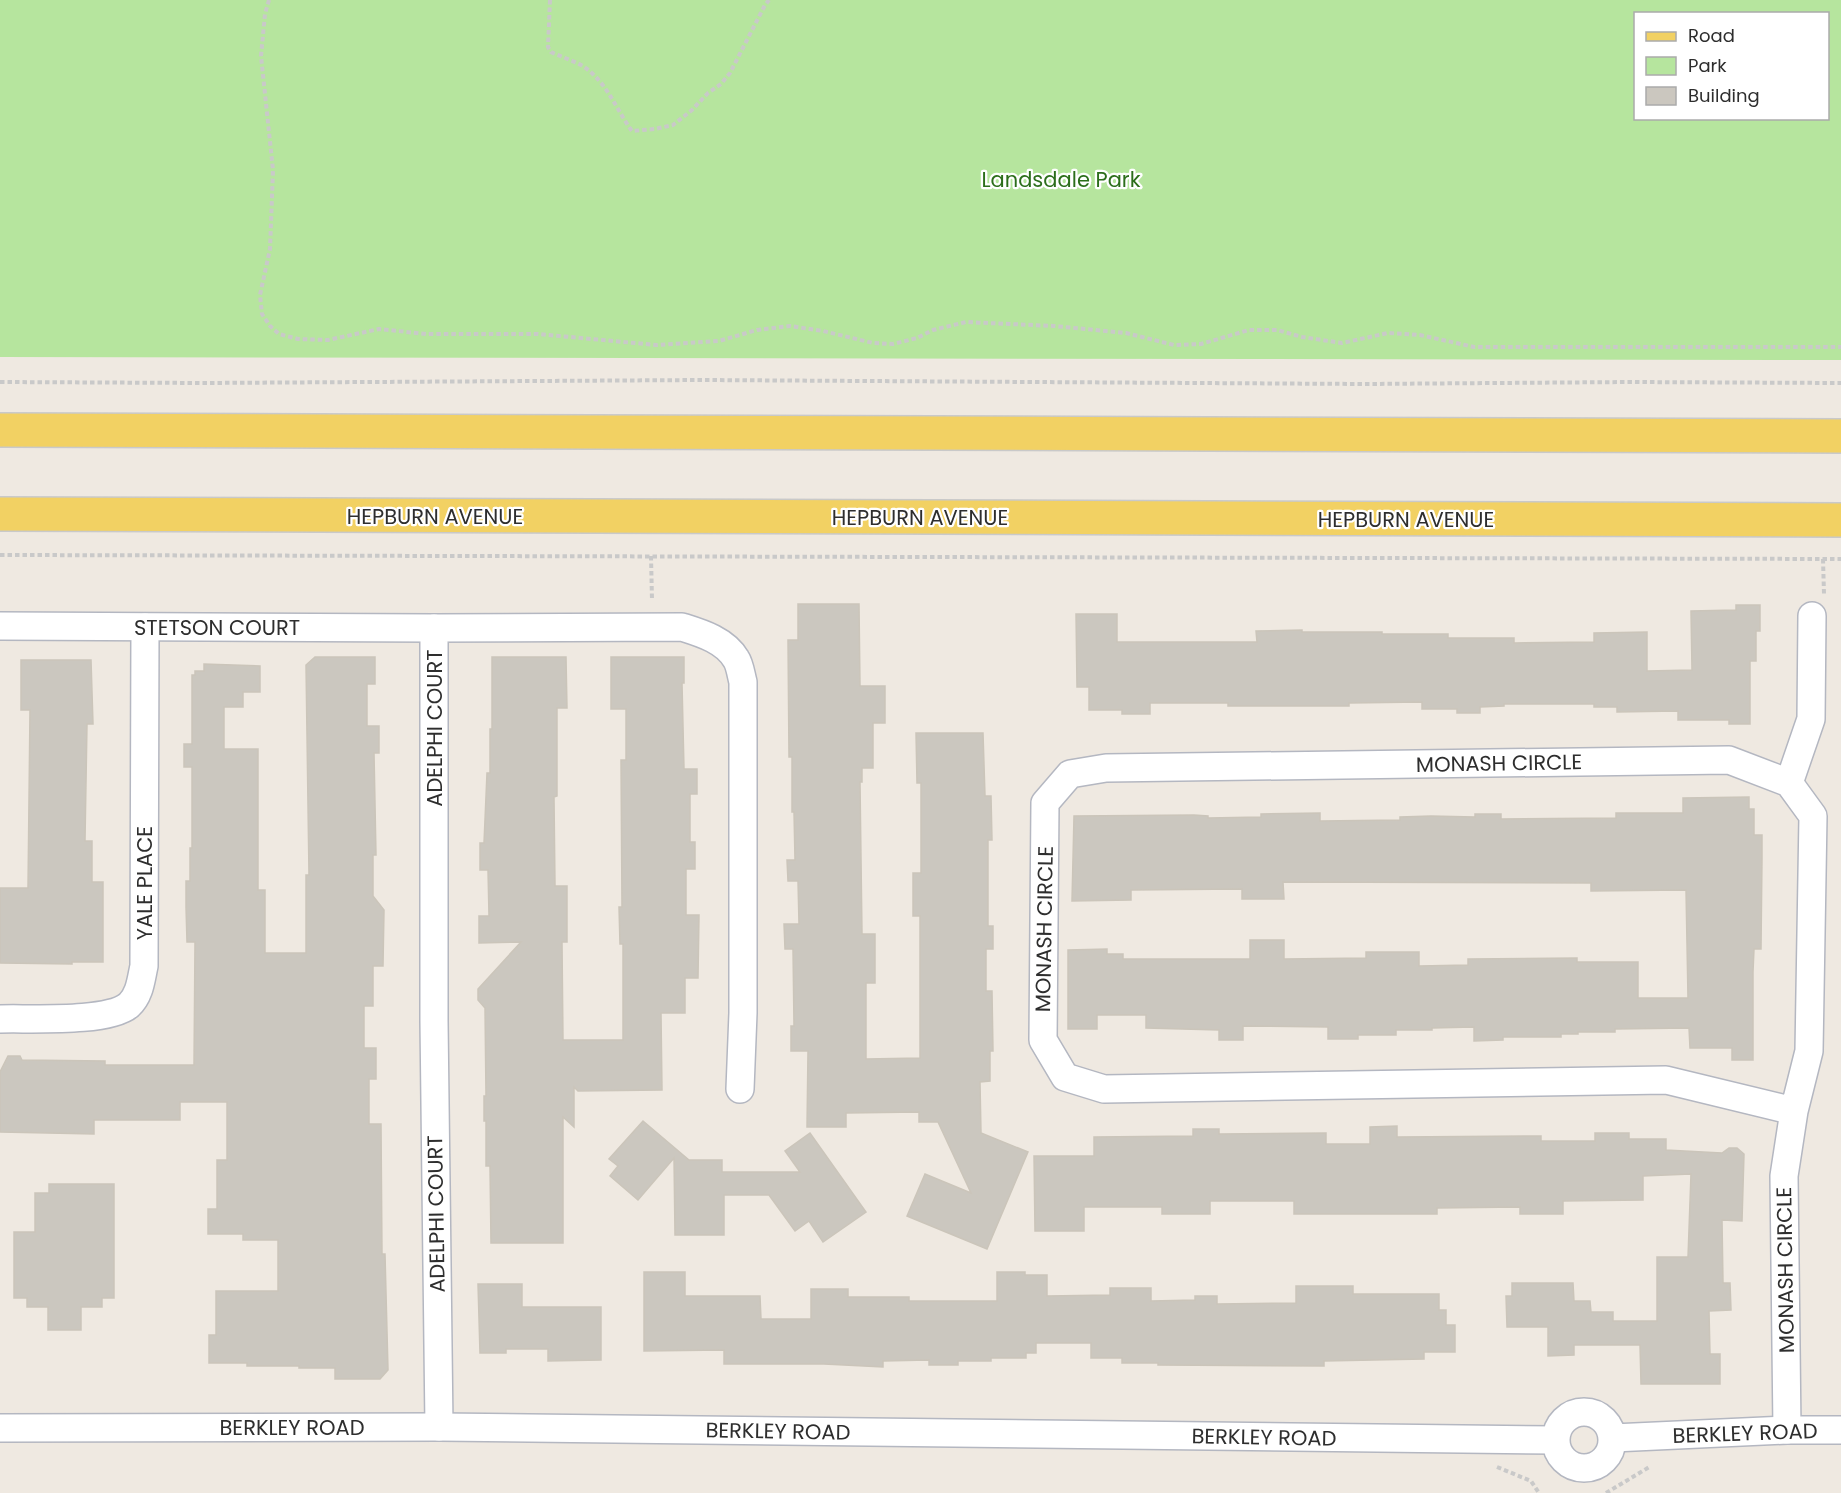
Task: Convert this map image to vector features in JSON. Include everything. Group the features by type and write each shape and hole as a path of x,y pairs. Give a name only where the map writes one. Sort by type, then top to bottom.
{"main road":[{"path":"0,430 1841,436"},
{"name":"HEPBURN AVENUE","path":"0,514 1841,520"}],"street":[{"path":"1788,783 1811,719 1812,616"},
{"name":"STETSON COURT","path":"0,626 434,628"},
{"name":"YALE PLACE","path":"0,1019 91,1017 129,1005 138,992 144,966 145,627"},
{"name":"ADELPHI COURT","path":"439,1427 434,1021 434,628 682,627 704,633 723,644 737,659 743,682 743,1013 740,1089"},
{"name":"MONASH CIRCLE","path":"1787,1430 1784,1176 1794,1111 1809,1051 1813,816 1788,783 1729,760 1106,768 1070,774 1045,803 1043,1040 1065,1077 1104,1089 1666,1080 1794,1111"},
{"path":"1583,1412 1594,1413 1603,1419 1610,1427 1613,1438 1611,1449 1605,1460 1582,1481 1572,1466 1563,1460 1557,1451 1555,1440 1557,1429 1563,1420 1572,1414 1583,1412"},
{"name":"BERKLEY ROAD","path":"0,1428 439,1427 1555,1440"},
{"name":"BERKLEY ROAD","path":"1613,1438 1787,1430 1841,1430"}],"path":[{"path":"269,0 265,14 261,56 273,170 270,249 260,295 262,314 270,326 279,334 298,339 328,340 379,329 426,334 538,334 656,345 719,341 757,330 790,326 823,330 873,343 893,344 917,338 933,330 966,322 1054,326 1126,333 1174,345 1201,344 1249,330 1277,330 1302,337 1342,343 1388,333 1420,335 1474,347 1841,347"},
{"path":"550,0 548,39 551,52 582,66 598,79 612,95 632,131 673,125 721,84 730,73 765,5 770,0"},
{"path":"0,382 702,380 1364,384 1841,383"},
{"path":"0,555 1841,559"},
{"path":"651,556 652,627"},
{"path":"1606,1493 1648,1466 1660,1465"}],"green space":[{"name":"Landsdale Park","path":"0,0 1841,0 1841,360 0,357"}],"building":[{"path":"798,604 859,604 860,686 885,686 885,723 873,723 873,768 862,768 862,782 860,782 862,934 875,934 875,983 866,983 866,1059 920,1058 920,916 913,916 913,873 921,873 921,783 917,783 916,733 983,733 985,796 991,796 992,840 988,840 988,926 993,926 993,949 986,949 986,991 992,991 993,1051 990,1051 990,1081 980,1082 981,1133 1028,1152 987,1249 907,1216 925,1174 971,1193 938,1122 919,1122 919,1112 846,1113 846,1127 807,1127 808,1051 791,1051 791,1026 794,1026 793,949 785,949 784,924 799,924 798,881 788,881 787,860 795,860 792,757 789,757 788,640 798,640"},
{"path":"1736,605 1760,605 1760,631 1756,631 1756,661 1750,661 1750,724 1729,724 1729,720 1678,720 1678,711 1617,712 1617,707 1594,707 1594,704 1504,704 1504,706 1480,707 1480,713 1457,713 1457,709 1422,709 1422,702 1349,703 1349,706 1228,706 1228,703 1150,703 1150,714 1122,714 1122,710 1089,710 1089,687 1077,687 1076,614 1117,614 1117,642 1257,642 1256,631 1302,630 1302,632 1448,634 1448,638 1514,638 1514,643 1594,642 1594,633 1647,632 1647,671 1692,670 1691,611 1736,610"},
{"path":"315,657 375,657 375,684 367,684 367,726 379,726 379,753 374,753 376,855 373,855 373,896 384,910 383,966 373,966 373,1006 364,1006 364,1048 376,1048 376,1079 369,1079 369,1124 381,1124 382,1254 385,1254 388,1370 380,1379 335,1379 335,1368 209,1363 209,1335 216,1335 216,1291 278,1291 278,1240 243,1240 243,1234 208,1234 208,1209 217,1209 217,1160 227,1160 227,1102 180,1102 180,1120 94,1120 94,1134 0,1132 0,1072 8,1056 20,1056 22,1060 105,1061 105,1065 194,1065 195,942 187,942 186,907 186,881 190,881 190,848 192,848 192,767 184,767 184,744 192,744 192,675 195,675 195,671 204,671 204,664 260,666 260,692 243,692 243,707 224,707 224,749 258,749 258,890 265,890 265,953 306,953 306,875 309,875 306,665"},
{"path":"492,657 566,657 567,708 557,708 557,796 554,797 555,886 567,886 567,942 562,942 563,1040 623,1040 623,944 620,944 619,907 622,907 621,760 626,760 626,709 611,709 611,657 684,657 684,683 682,683 684,769 697,769 697,794 690,794 690,842 695,842 695,869 686,869 686,915 699,915 698,978 685,978 685,1013 661,1013 662,1090 578,1091 574,1087 574,1127 563,1117 563,1243 491,1243 490,1166 486,1166 486,1121 484,1121 485,1008 478,1000 478,989 521,942 479,943 479,916 489,916 488,870 480,870 480,843 484,843 487,773 490,773"},
{"path":"21,660 91,660 93,724 87,724 85,841 92,841 92,882 103,882 103,962 0,963 0,888 28,888 30,710 21,710"},
{"path":"1749,797 1749,809 1754,809 1754,835 1762,835 1761,949 1754,949 1753,1060 1732,1060 1732,1048 1690,1048 1689,1028 1615,1029 1615,1032 1561,1034 1561,1037 1503,1037 1503,1040 1474,1041 1474,1027 1396,1030 1396,1035 1358,1035 1358,1039 1328,1039 1328,1027 1243,1026 1243,1040 1219,1040 1219,1030 1146,1028 1146,1015 1097,1015 1097,1029 1068,1029 1068,950 1107,949 1107,954 1123,954 1123,959 1250,959 1250,940 1284,940 1284,959 1366,958 1366,952 1419,952 1419,966 1468,965 1468,959 1577,958 1577,962 1638,962 1638,998 1688,998 1686,890 1591,891 1591,883 1283,882 1284,899 1242,899 1242,889 1131,890 1131,900 1072,901 1074,816 1194,815 1208,816 1208,818 1320,813 1320,821 1400,820 1400,817 1431,816 1475,817 1475,814 1501,814 1501,819 1616,818 1616,813 1683,813 1683,798"},
{"path":"643,1121 689,1160 722,1160 722,1172 800,1172 785,1151 810,1133 866,1212 823,1242 809,1221 795,1231 769,1195 724,1195 724,1235 675,1235 674,1158 638,1200 610,1176 618,1166 609,1159"},
{"path":"1397,1126 1397,1137 1541,1136 1541,1141 1595,1141 1595,1133 1629,1133 1629,1139 1666,1139 1666,1150 1722,1153 1729,1148 1737,1148 1744,1154 1742,1221 1722,1220 1723,1283 1730,1283 1731,1310 1709,1311 1710,1354 1720,1354 1720,1384 1641,1384 1640,1345 1574,1345 1574,1355 1548,1356 1548,1327 1507,1327 1506,1296 1512,1296 1512,1283 1573,1283 1574,1301 1590,1301 1591,1312 1613,1312 1613,1321 1657,1321 1657,1257 1688,1257 1691,1174 1643,1176 1643,1200 1563,1201 1563,1214 1520,1214 1520,1207 1437,1208 1437,1214 1294,1214 1294,1201 1210,1201 1210,1214 1162,1214 1162,1207 1084,1207 1084,1231 1035,1231 1034,1156 1094,1156 1094,1137 1193,1136 1193,1129 1219,1129 1219,1134 1326,1133 1326,1144 1370,1144 1370,1127"},
{"path":"49,1184 114,1184 114,1298 102,1298 102,1307 81,1307 81,1330 48,1330 48,1307 27,1307 27,1298 14,1298 14,1232 35,1232 35,1193 49,1193"},
{"path":"644,1272 685,1272 685,1296 760,1296 761,1319 811,1319 811,1289 848,1289 848,1297 909,1297 909,1301 997,1301 997,1272 1047,1275 1047,1296 1110,1295 1110,1288 1151,1288 1151,1301 1195,1300 1195,1296 1217,1296 1217,1304 1296,1303 1296,1286 1353,1286 1353,1294 1439,1294 1439,1310 1446,1310 1446,1325 1455,1325 1455,1352 1424,1352 1424,1359 1324,1361 1324,1366 1158,1365 1158,1363 1122,1363 1122,1358 1091,1358 1091,1343 1036,1343 1036,1353 1026,1353 1026,1358 958,1361 958,1365 929,1365 929,1360 883,1361 883,1367 824,1364 724,1364 724,1350 644,1351"},
{"path":"478,1284 522,1284 522,1307 601,1307 601,1360 548,1361 548,1349 506,1349 506,1353 480,1353"}]}
